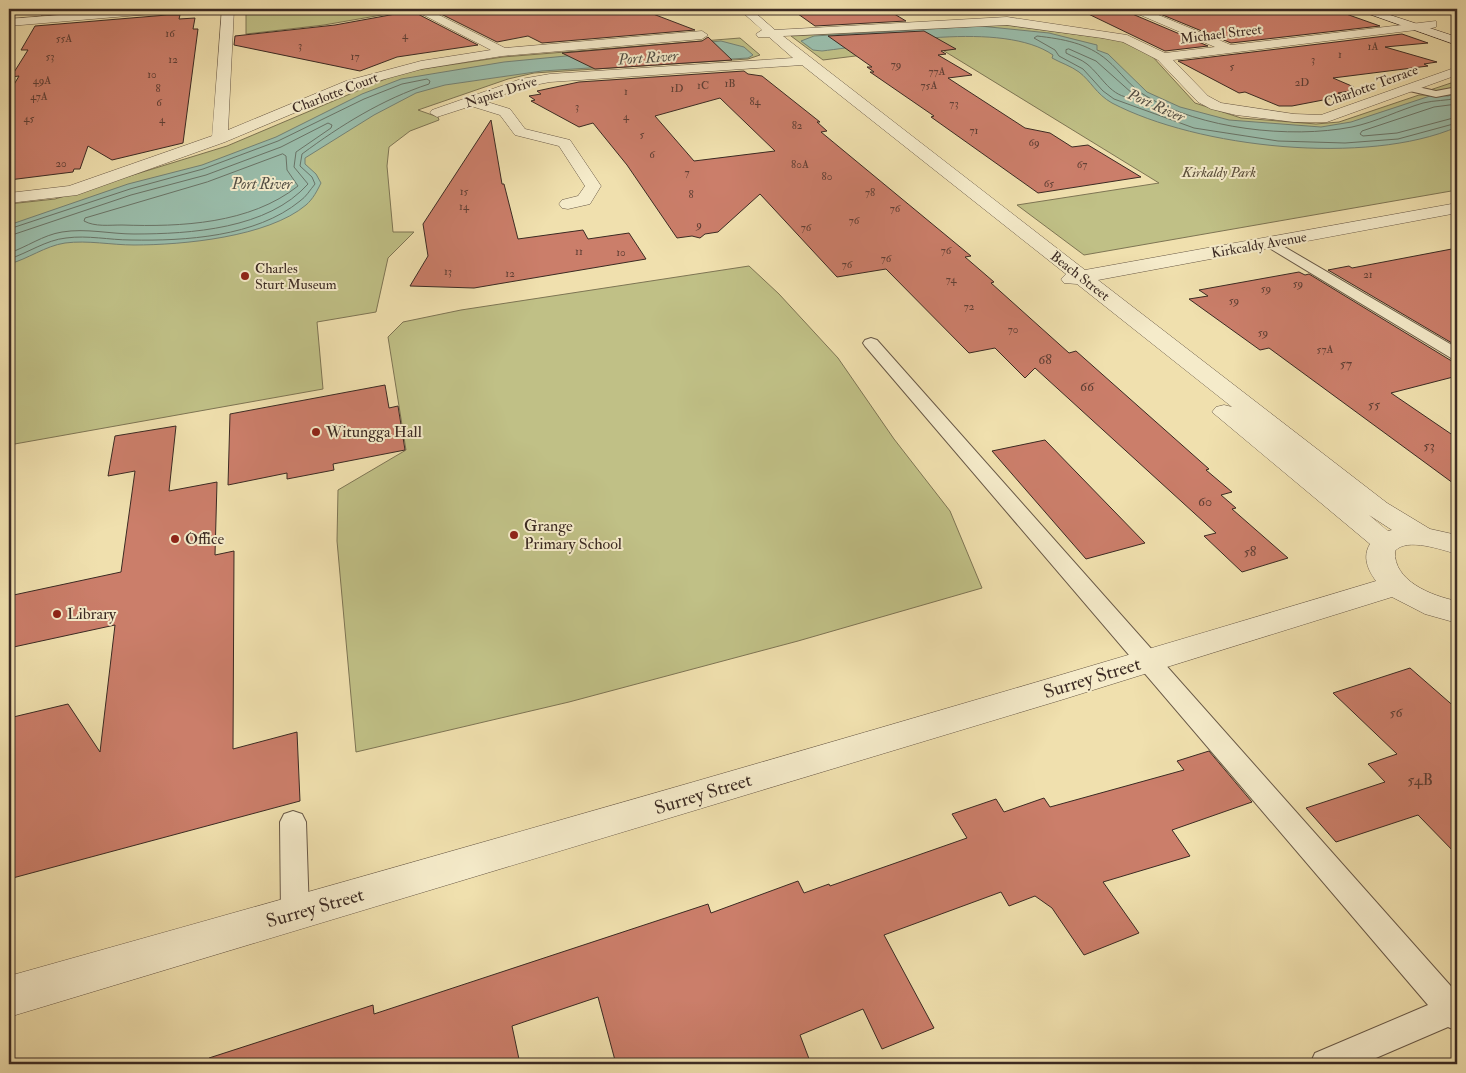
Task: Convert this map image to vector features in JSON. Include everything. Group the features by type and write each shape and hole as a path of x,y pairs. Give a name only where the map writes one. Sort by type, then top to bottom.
{"street":[{"path":"9,23 175,9"},
{"path":"220,139 228,9"},
{"path":"418,9 492,45 502,52"},
{"name":"Beach Street","path":"744,9 771,33 795,62 1060,281 1386,543"},
{"path":"1135,9 1229,48"},
{"path":"1361,9 1457,41"},
{"path":"1384,9 1457,33"},
{"name":"Charlotte Terrace","path":"751,35 976,21 1007,22 1102,34 1127,39 1163,56 1202,99 1236,111 1322,119 1457,71"},
{"name":"Michael Street","path":"1163,56 1432,24"},
{"name":"Charlotte Court","path":"9,198 71,191 220,139 351,84 431,63 502,52 702,35"},
{"name":"Beach Street","path":"751,35 795,62 1082,277 1378,509 1421,536"},
{"name":"Napier Drive","path":"438,113 526,82 550,78 795,62"},
{"path":"472,102 505,112 520,132 565,142 593,186 584,200 568,204"},
{"name":"Kirkcaldy Avenue","path":"1060,281 1457,208"},
{"path":"1457,544 1421,536 1395,538 1386,543 1381,551 1380,561 1386,573 1396,585 1412,596 1433,606 1457,612"},
{"name":"Surrey Street","path":"9,997 1148,661 1396,585"}],"lane":[{"path":"1409,88 1436,94 1457,90"},
{"path":"1271,243 1457,356"},
{"path":"871,343 1455,1013 1326,1064"},
{"path":"293,822 295,914"}],"green space":[{"path":"246,9 393,9 399,12 324,25 246,34"},
{"name":"Kirkaldy Park","path":"1005,25 1119,40 1152,56 1195,103 1241,118 1316,124 1339,122 1419,95 1432,95 1430,90 1457,81 1457,190 1084,255 1017,205 1159,183 936,46 823,60 791,36"},
{"path":"740,38 760,55 748,59 534,73 508,79 418,110 438,117 439,120 410,131 389,147 387,166 393,232 414,232 388,258 376,312 317,322 323,389 9,445 9,204 55,199 227,146 402,72 503,57"},
{"path":"749,266 779,294 838,358 894,439 950,511 982,588 798,641 569,702 356,752 337,541 338,490 406,450 388,337 403,322 461,310"}],"water":[{"name":"Port River","path":"980,26 1049,33 1097,45 1097,50 1108,54 1147,92 1180,107 1229,120 1321,127 1351,122 1433,95 1448,96 1457,93 1457,127 1420,139 1377,146 1331,148 1235,141 1148,119 1112,103 1102,96 1079,72 1052,58 1053,55 1031,44 1004,39 941,37 822,51 813,50 801,41 814,36"},
{"name":"Port River","path":"721,41 744,47 753,55 748,58 542,71 445,85 416,93 374,115 305,158 305,164 316,174 321,183 318,189 306,205 290,216 270,225 248,232 200,241 154,245 65,243 50,247 9,264 9,225 128,184 202,165 276,137 362,94 401,79 504,62"}],"building":[{"path":"44,9 116,9 41,15"},
{"path":"431,9 640,9 695,30 542,43 528,36 497,42"},
{"path":"791,9 886,9 906,21 815,26"},
{"path":"1078,9 1127,9 1130,13 1208,46 1165,51"},
{"path":"1148,9 1219,9 1227,12 1243,12 1274,9 1332,9 1380,26 1231,43"},
{"path":"412,11 478,45 397,57 360,71 234,45 235,36 335,25"},
{"path":"180,15 179,19 195,18 193,29 198,29 183,143 112,160 88,146 80,169 74,169 73,172 9,180 9,93 19,76 11,77 28,50 21,50 35,26"},
{"path":"924,31 956,49 941,51 946,54 938,55 972,75 948,78 1025,128 1050,133 1072,147 1088,145 1141,177 1038,193 931,117 934,116 870,72 874,72 867,67 872,67 828,36"},
{"path":"1402,34 1428,43 1385,47 1437,62 1424,64 1428,66 1333,78 1354,87 1350,88 1355,90 1338,93 1344,96 1292,106 1279,106 1245,92 1239,93 1178,61"},
{"path":"708,37 732,60 595,69 562,53 702,41"},
{"path":"744,71 748,74 762,76 820,122 817,122 827,131 821,132 971,256 965,257 1069,353 1076,351 1209,469 1206,470 1232,492 1221,495 1236,508 1232,509 1288,558 1242,572 1204,536 1216,533 1035,368 1025,378 995,348 969,353 886,269 837,277 760,194 718,232 705,234 700,238 692,236 677,238 627,165 593,123 579,127 531,101 535,100 529,96 541,94 537,91 579,82","holes":["720,98 775,151 694,161 655,116"]},
{"path":"491,120 502,184 504,184 518,239 583,230 588,239 629,233 646,259 474,288 410,286 428,256 423,224"},
{"path":"1457,248 1457,346 1328,270 1349,266 1352,268"},
{"path":"1299,272 1305,275 1309,274 1450,360 1457,362 1457,376 1391,393 1457,438 1457,486 1269,348 1260,350 1189,299 1208,296 1199,290"},
{"name":"Witungga Hall","path":"385,385 389,408 398,406 405,450 333,464 334,470 287,479 287,473 228,485 230,414"},
{"path":"176,426 169,491 217,482 215,555 234,551 233,749 297,732 300,801 9,879 9,718 68,704 100,752 115,625 9,648 9,596 121,572 135,471 108,476 115,436"},
{"path":"1045,440 1145,543 1086,559 992,451"},
{"path":"1410,668 1457,709 1457,855 1418,815 1336,842 1306,808 1385,782 1368,764 1397,754 1333,693"},
{"path":"1209,751 1252,802 1172,830 1190,856 1103,882 1139,933 1084,955 1052,908 1035,896 1009,906 1001,892 884,935 934,1028 882,1049 863,1009 800,1035 811,1064 616,1064 598,997 512,1026 520,1064 210,1064 209,1058 373,1005 374,1014 708,904 711,913 798,881 804,893 829,884 830,886 967,838 952,814 996,799 1004,812 1044,798 1050,807 1184,770 1177,761"}],"place":[{"name":"Charles Sturt Museum","path":"245,276"},
{"name":"Witungga Hall","path":"316,432"},
{"name":"Grange Primary School","path":"514,535"},
{"name":"Office","path":"175,539"},
{"name":"Library","path":"57,614"}]}
